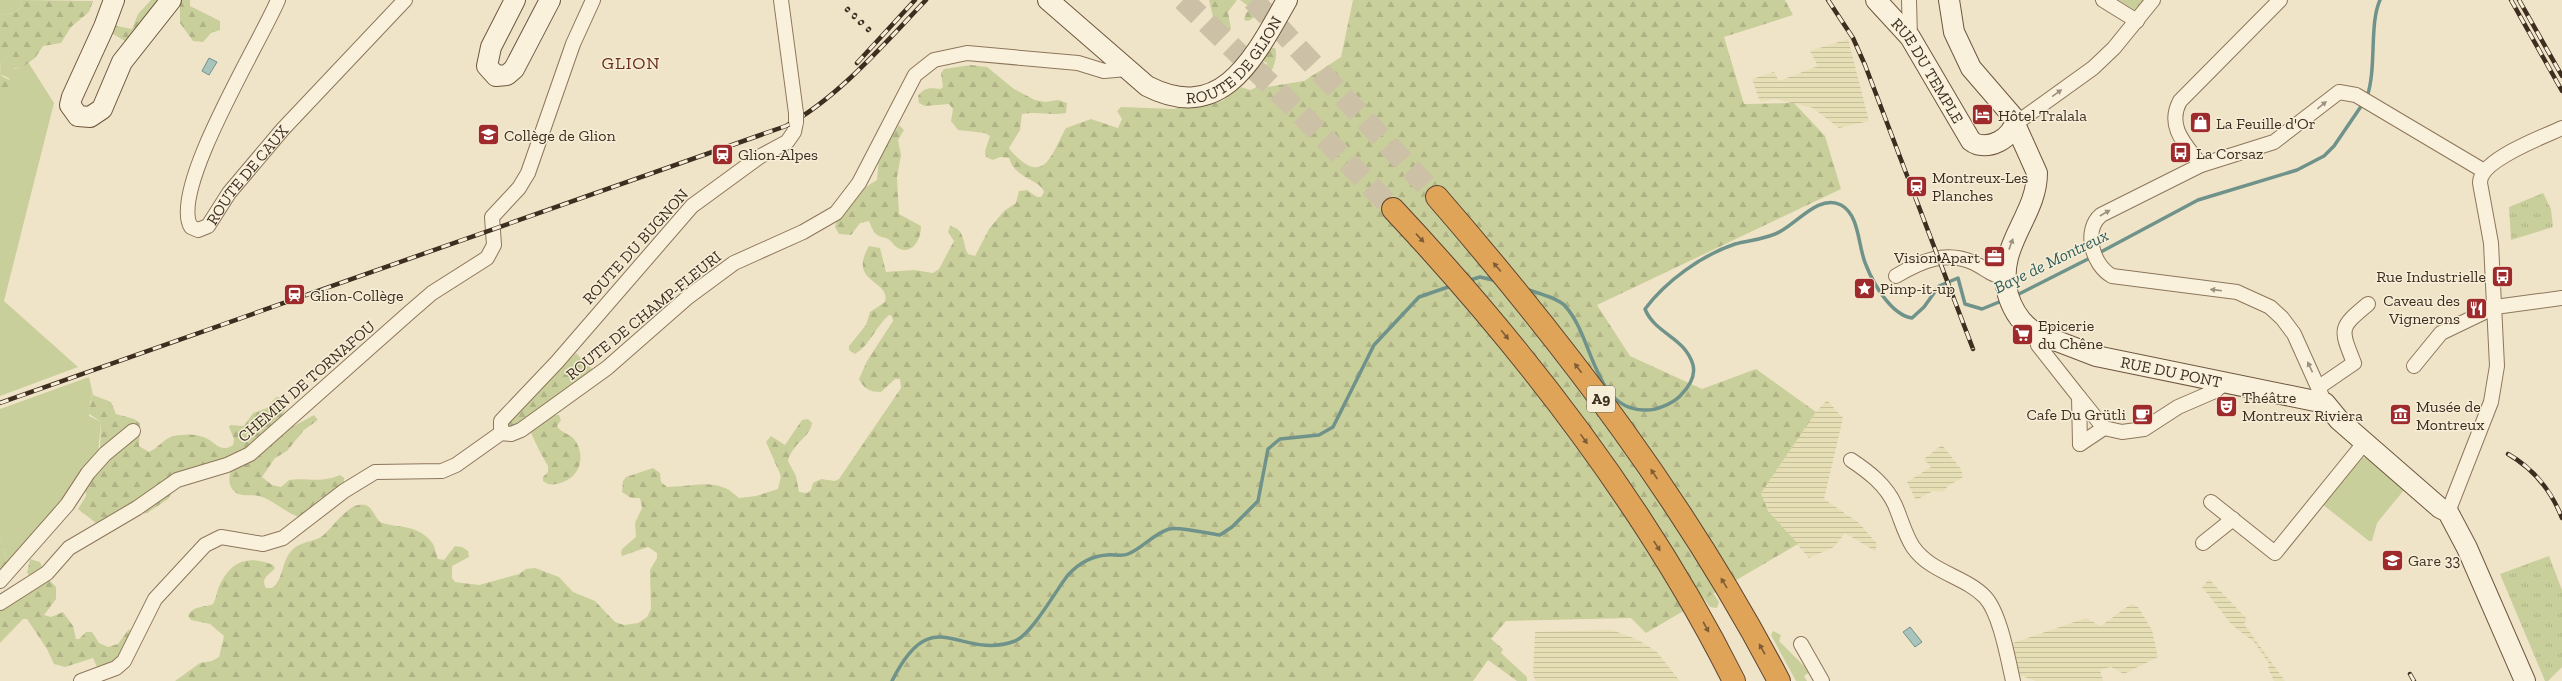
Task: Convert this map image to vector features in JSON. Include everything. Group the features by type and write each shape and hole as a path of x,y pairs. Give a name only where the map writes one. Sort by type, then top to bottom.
{"highway":[{"name":"A9","path":"1437,197 1535,313 1600,398 1685,521 1744,617 1779,681"},
{"name":"A9","path":"1393,209 1475,300 1531,368 1600,460 1687,593 1734,681"}],"street":[{"path":"114,0 72,97 70,105 78,116 90,117 102,109 122,62 171,0"},
{"name":"ROUTE DE CAUX","path":"278,0 198,164 186,216 191,227 198,230 208,226 229,193 306,102 339,72 405,0"},
{"path":"515,0 487,60 489,70 496,76 507,76 514,69 550,0"},
{"name":"CHEMIN DE TORNAFOU","path":"0,602 47,573 70,548 137,508 177,480 227,465 250,454 432,293 487,258 494,245 492,217 519,188 528,173 573,44 593,0"},
{"name":"ROUTE DU BUGNON","path":"501,433 501,421 556,362 692,206 760,157 784,144 791,137 796,126 781,0"},
{"path":"1048,0 1127,69"},
{"name":"ROUTE DE GLION","path":"1127,69 1147,86 1164,95 1186,97 1205,96 1219,90 1239,75 1256,52 1287,0"},
{"name":"RUE DU TEMPLE","path":"1876,0 1910,37 1947,102 1975,144 1986,145 2004,138 2008,135 2014,124"},
{"path":"1909,0 1910,37"},
{"name":"RUE DU PONT","path":"1949,0 1954,32 1971,68 2012,114 2014,124 2036,168 2037,178 2027,210 2011,244 2004,280 2011,308 2027,327 2036,333 2096,356 2228,381 2322,395"},
{"path":"2103,0 2137,21"},
{"path":"2014,124 2093,68 2137,21 2153,0"},
{"path":"2201,165 2178,133 2174,120 2176,108 2180,101 2280,0"},
{"name":"ROUTE DE CHAMP-FLEURI","path":"501,433 511,434 521,430 607,368 688,297 734,263 804,232 836,213 859,183 912,80 930,63 952,55 967,54 1078,63 1104,71 1127,69"},
{"path":"2484,170 2356,95 2343,92 2335,94 2274,142 2201,165 2101,215 2093,223 2091,229 2093,246 2099,262 2105,272 2118,278 2237,292 2257,299 2282,318 2294,334 2322,395 2339,420 2440,508 2448,512 2467,548 2525,681"},
{"path":"2448,512 2491,402 2496,366 2495,307 2490,237 2480,183 2484,170 2491,163 2558,130"},
{"path":"1896,276 1927,259 1944,257 1972,262 2004,280"},
{"path":"2414,366 2442,334 2495,307 2562,298"},
{"path":"2322,395 2354,363 2344,338 2346,327 2348,321 2368,304"},
{"path":"2036,333 2038,345 2104,428 2122,432 2144,429 2178,407 2215,391 2228,381"},
{"path":"2080,397 2080,444 2104,428"},
{"path":"0,580 67,505 88,473 105,454 133,431"},
{"path":"81,681 116,668 124,661 155,599 213,539 230,537 253,543 272,542 283,538 344,491 370,474 382,470 422,473 442,471 456,465 501,433"},
{"path":"2211,502 2275,553 2365,442"},
{"path":"1851,460 1876,477 1894,503 1913,547 1924,559 1971,586 1989,602 1995,614 2013,681"},
{"path":"2203,543 2233,519"},
{"path":"1801,644 1822,681"}],"shaded area":[{"path":"1848,39 1869,121 1839,128 1813,108 1774,99 1760,102 1752,79 1774,72 1779,81 1818,66 1810,51"},
{"path":"1827,400 1843,418 1824,499 1859,523 1877,544 1875,551 1845,533 1834,547 1809,558 1768,511 1761,493 1816,412"},
{"path":"1942,445 1961,469 1963,477 1948,486 1943,492 1933,491 1916,500 1907,482 1931,467 1924,459"},
{"path":"2209,579 2247,619 2244,624 2285,681 2274,681 2268,668 2270,665 2254,642 2232,625 2202,587"},
{"path":"2131,604 2138,607 2152,630 2158,657 2124,674 2111,667 2100,670 2103,681 2036,681 2016,674 2010,644 2086,618 2101,626"},
{"path":"1612,630 1636,639 1656,651 1680,681 1536,681 1533,675 1535,632"}],"green space":[{"path":"0,0 22,0 18,11 0,15"},
{"path":"22,0 93,1 89,12 71,27 61,43 43,46 35,58 20,69 10,68 7,59 5,59 1,62 0,71 0,15 18,11"},
{"path":"151,0 161,0 129,40 125,41 111,33 112,25 132,29 138,14"},
{"path":"180,0 190,0 190,6 220,21 220,30 211,33 203,42 193,41 180,23"},
{"path":"1209,0 1237,0 1228,12 1231,29 1224,36 1217,34"},
{"path":"1240,0 1262,0 1263,4 1259,13 1248,21 1244,20 1246,13 1251,8"},
{"path":"1353,0 1785,0 1793,15 1724,37 1744,104 1794,103 1825,136 1841,189 1597,305 1630,356 1702,389 1756,369 1816,412 1761,493 1768,511 1798,544 1646,633 1631,618 1506,621 1491,639 1503,649 1501,653 1527,677 1527,681 1517,681 1488,660 1473,681 175,681 200,663 212,661 219,657 224,636 210,624 191,620 188,616 190,612 196,608 213,604 218,589 227,572 240,563 247,561 255,560 273,565 275,568 266,576 264,581 266,588 272,588 279,580 286,559 293,549 299,545 321,537 349,509 363,505 370,508 380,522 408,528 427,537 433,544 438,559 444,560 455,546 462,547 468,551 469,557 452,566 452,578 455,582 479,585 519,574 526,569 535,568 559,577 573,592 595,601 615,622 624,625 638,623 647,617 651,609 650,570 657,558 657,553 648,547 622,556 622,549 636,537 635,523 642,508 640,498 631,498 622,492 623,481 626,477 653,468 660,473 661,482 667,487 698,484 714,485 729,490 739,498 756,496 778,489 781,476 766,442 771,436 785,445 802,420 808,419 812,423 811,428 794,449 788,461 796,476 799,492 807,493 811,490 813,483 821,479 835,481 839,479 901,388 900,379 895,379 881,392 874,391 865,388 859,379 867,361 893,321 892,316 889,315 884,319 865,346 855,354 849,350 849,346 866,325 870,312 885,302 885,295 882,289 871,280 863,268 864,258 869,246 880,248 886,272 914,270 933,273 939,269 954,241 948,232 950,226 959,230 963,237 968,254 975,256 989,229 1004,211 1016,203 1019,191 1027,190 1037,197 1041,197 1044,192 1038,184 1016,170 1009,158 1000,157 993,160 986,157 985,151 990,136 985,133 958,130 951,121 953,109 949,104 925,106 919,103 918,96 923,91 930,88 940,89 943,87 941,73 944,69 971,65 987,67 1014,89 1035,100 1045,102 1058,100 1067,103 1066,113 1022,114 1020,130 1009,148 1023,162 1032,167 1039,167 1046,163 1051,156 1066,128 1091,119 1118,128 1122,119 1117,111 1121,107 1174,109 1190,103 1203,101 1215,103 1222,101 1241,87 1250,90 1255,88 1262,79 1267,63 1261,60 1272,48 1275,48 1276,58 1267,87 1304,81 1341,57"},
{"path":"2119,0 2143,0 2135,10"},
{"path":"7,59 14,69 20,69 28,62 54,103 4,301 78,367 0,396 0,97 2,97 10,79 0,74 1,62"},
{"path":"0,74 13,83 15,92 8,99 0,97"},
{"path":"899,125 904,130 898,140 901,155 897,177 899,214 921,226 920,235 916,244 905,250 898,248 888,239 877,235 872,229 869,221 860,223 851,235 839,234 835,227 837,220 846,206 865,188 877,180 879,158"},
{"path":"2543,193 2551,209 2553,227 2511,240 2509,207"},
{"path":"576,353 596,373 513,428 508,424"},
{"path":"89,377 93,395 91,396 89,416 101,422 98,455 85,476 8,564 0,538 0,409"},
{"path":"93,395 111,402 116,414 134,419 140,423 139,446 149,452 170,437 186,434 200,436 224,448 233,445 234,439 229,427 230,425 244,426 253,413 267,408 276,397 281,397 287,405 282,417 287,427 292,427 314,415 318,420 304,430 287,451 275,458 262,477 272,485 281,487 289,480 320,480 333,478 340,475 344,478 344,483 320,499 300,517 262,497 255,495 241,495 235,492 230,483 232,466 184,482 172,492 168,499 147,513 96,523 78,509 86,496 85,484 100,450 101,422 88,413 91,403 90,398"},
{"path":"553,415 559,415 561,420 557,426 574,439 578,445 581,458 578,470 569,479 558,484 548,484 543,481 543,477 548,472 548,466 531,433 533,428"},
{"path":"2361,457 2366,458 2404,490 2377,523 2372,541 2369,541 2322,504"},
{"path":"0,538 8,564 0,586"},
{"path":"2549,556 2562,590 2562,667 2548,681 2545,681 2500,574"},
{"path":"30,559 40,562 47,578 56,587 56,599 44,615 51,617 63,612 73,626 76,639 79,639 86,632 92,632 99,643 108,647 118,644 129,629 130,631 123,655 98,669 93,658 65,667 54,664 47,649 27,619 23,619 0,643 0,605 31,577 27,573"},
{"path":"1712,591 1719,602 1717,608 1710,607 1702,596"},
{"path":"1773,631 1781,635 1779,641 1810,672 1804,676 1807,681 1796,681 1771,635"}],"water":[{"path":"209,58 217,62 209,75 202,71"},
{"path":"1910,627 1922,642 1915,647 1903,632"}],"waterway":[{"name":"Baye de Montreux","path":"2367,97 2372,73 2375,21 2380,0"},
{"name":"Baye de Montreux","path":"2097,254 2198,200 2297,170 2324,156 2334,146 2364,102"},
{"name":"Baye de Montreux","path":"1526,289 1552,298 1565,306 1575,319 1604,385 1614,398 1627,407 1644,410 1658,408 1677,399 1688,386 1694,369 1684,348 1662,330 1645,309 1674,279 1698,262 1735,244 1765,238 1776,234 1788,227 1810,210 1825,203 1841,205 1852,216 1858,232 1863,258 1873,280 1890,305 1904,316 1912,318 1924,307 1939,286 1958,278 1965,304 1982,309 2004,300"},
{"name":"Baye de Montreux","path":"2015,296 2092,257"},
{"name":"Baye de Montreux","path":"1467,281 1480,277 1497,281"},
{"name":"Baye de Montreux","path":"892,681 907,656 921,643 934,637 948,638 978,644 995,645 1015,641 1022,637 1036,621 1068,575 1076,567 1091,559 1101,556 1128,554 1158,534 1169,529 1187,529 1220,535 1232,527 1258,501 1268,449 1280,439 1319,435 1333,427 1374,345 1419,297 1451,286"}],"tunnel":[{"path":"1183,0 1296,109 1393,209"},
{"path":"1253,0 1437,197"}],"railway":[{"path":"857,63 915,0"},
{"path":"0,403 786,126 824,101 860,69 926,0"},
{"path":"1828,0 1853,38 1865,65 1973,349"},
{"path":"2511,0 2562,91"},
{"path":"2519,0 2562,76"},
{"path":"2508,454 2526,466 2541,481 2553,498 2562,518"},
{"path":"2410,674 2414,681"}],"place":[{"name":"Hôtel Tralala","path":"1982,115"},
{"name":"La Feuille d'Or","path":"2201,123"},
{"name":"Collège de Glion","path":"489,135"},
{"name":"La Corsaz","path":"2181,153"},
{"name":"Glion-Alpes","path":"722,154"},
{"name":"Montreux-Les Planches","path":"1917,186"},
{"name":"Vision Apart","path":"1995,257"},
{"name":"Rue Industrielle","path":"2502,276"},
{"name":"Pimp-it-up","path":"1865,288"},
{"name":"Glion-Collège","path":"294,295"},
{"name":"Caveau des Vignerons","path":"2476,309"},
{"name":"Epicerie du Chêne","path":"2022,334"},
{"name":"Théâtre Montreux Riviera","path":"2227,406"},
{"name":"Cafe Du Grütli","path":"2142,414"},
{"name":"Musée de Montreux","path":"2401,415"},
{"name":"Gare 33","path":"2393,560"}],"district":[{"name":"GLION","path":"631,63"}]}
